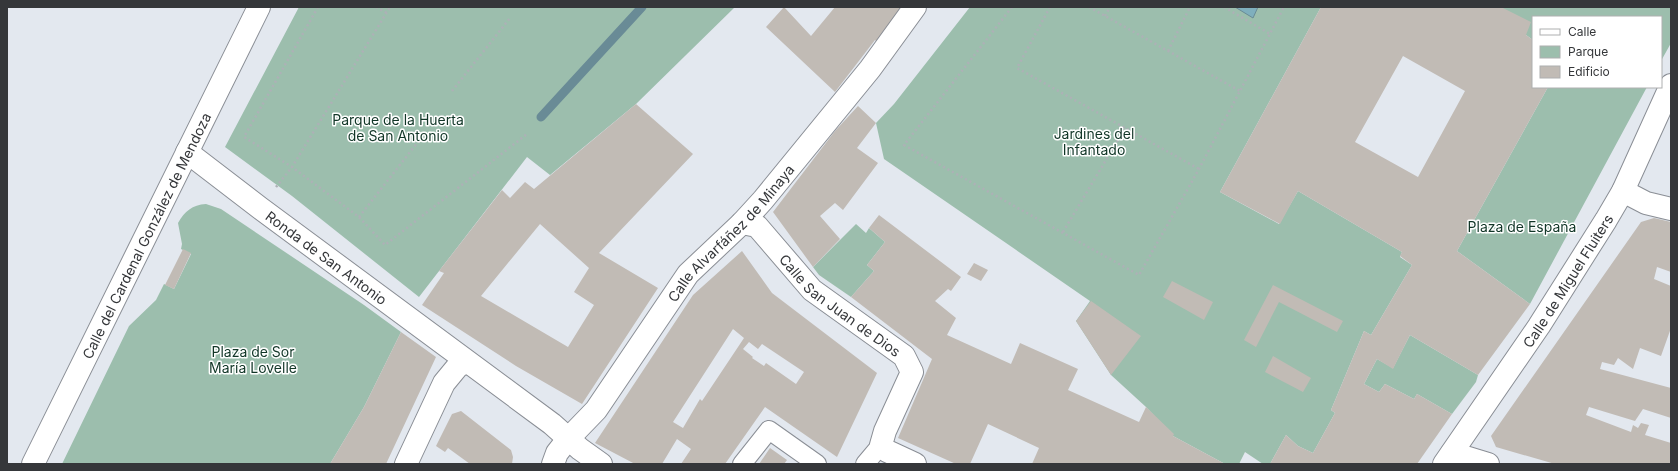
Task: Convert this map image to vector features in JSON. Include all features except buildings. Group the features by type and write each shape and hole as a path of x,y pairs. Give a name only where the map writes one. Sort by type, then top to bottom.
{"street":[{"name":"Calle del Cardenal González de Mendoza","path":"33,464 259,7"},
{"name":"Calle Alvarfáñez de Minaya","path":"553,464 557,453 568,439 596,410 688,274 742,223 763,200 870,69 916,7"},
{"name":"Calle de Miguel Fluiters","path":"1448,458 1539,326 1623,191 1671,85"},
{"name":"Ronda de San Antonio","path":"187,152 266,213 552,424 568,439 601,464"},
{"path":"1623,191 1646,203 1671,209"},
{"name":"Calle San Juan de Dios","path":"742,223 757,226 812,290 904,356 912,372 885,431 881,445 865,464"},
{"path":"406,464 444,383 458,366 466,362"},
{"path":"742,464 769,430 817,464"},
{"path":"881,445 886,451 915,464"},
{"path":"1448,458 1488,464"}],"path":[{"path":"318,7 244,137 292,167 358,217 385,245 526,134"},
{"path":"376,7 387,13"},
{"path":"292,167 390,7"},
{"path":"1012,7 904,145 1139,275 1200,169 1284,7"},
{"path":"1050,7 1017,68 1200,169"},
{"path":"1089,7 1240,91"},
{"path":"1105,16 1110,7"},
{"path":"1168,51 1190,7"},
{"path":"1224,7 1270,34"},
{"path":"452,91 510,18"},
{"path":"1063,232 1125,128"},
{"path":"358,217 421,138"}],"green space":[{"name":"Parque de la Huerta de San Antonio","path":"299,7 735,7 636,104 550,175 527,157 419,297 292,196 225,147"},
{"name":"Jardines del Infantado","path":"970,7 1321,7 1220,192 1279,224 1298,191 1402,252 1400,257 1412,265 1371,335 1364,331 1331,410 1335,413 1313,453 1298,446 1286,435 1270,464 1263,464 1245,452 1239,464 1225,464 1173,436 1146,407 1111,375 1076,321 1090,301 884,159 876,123 894,104"},
{"path":"1501,7 1671,7 1671,43 1662,59 1662,16 1532,16 1532,39 1526,35"},
{"name":"Plaza de España","path":"1547,88 1646,88 1530,304 1457,251"},
{"name":"Plaza de Sor María Lovelle","path":"206,204 221,209 364,305 401,332 364,407 330,464 62,464 129,326 156,300 164,284 174,289 191,254 181,249 182,244 178,223 189,209"},
{"path":"856,224 866,233 869,228 885,242 867,265 874,271 851,297 819,275 813,267"},
{"path":"1410,335 1478,375 1476,382 1452,414 1417,394 1414,399 1385,384 1379,392 1364,384 1377,359 1393,368"}],"water":[{"path":"1235,7 1258,7 1253,18"}],"waterway":[{"path":"541,117 642,7"}]}
